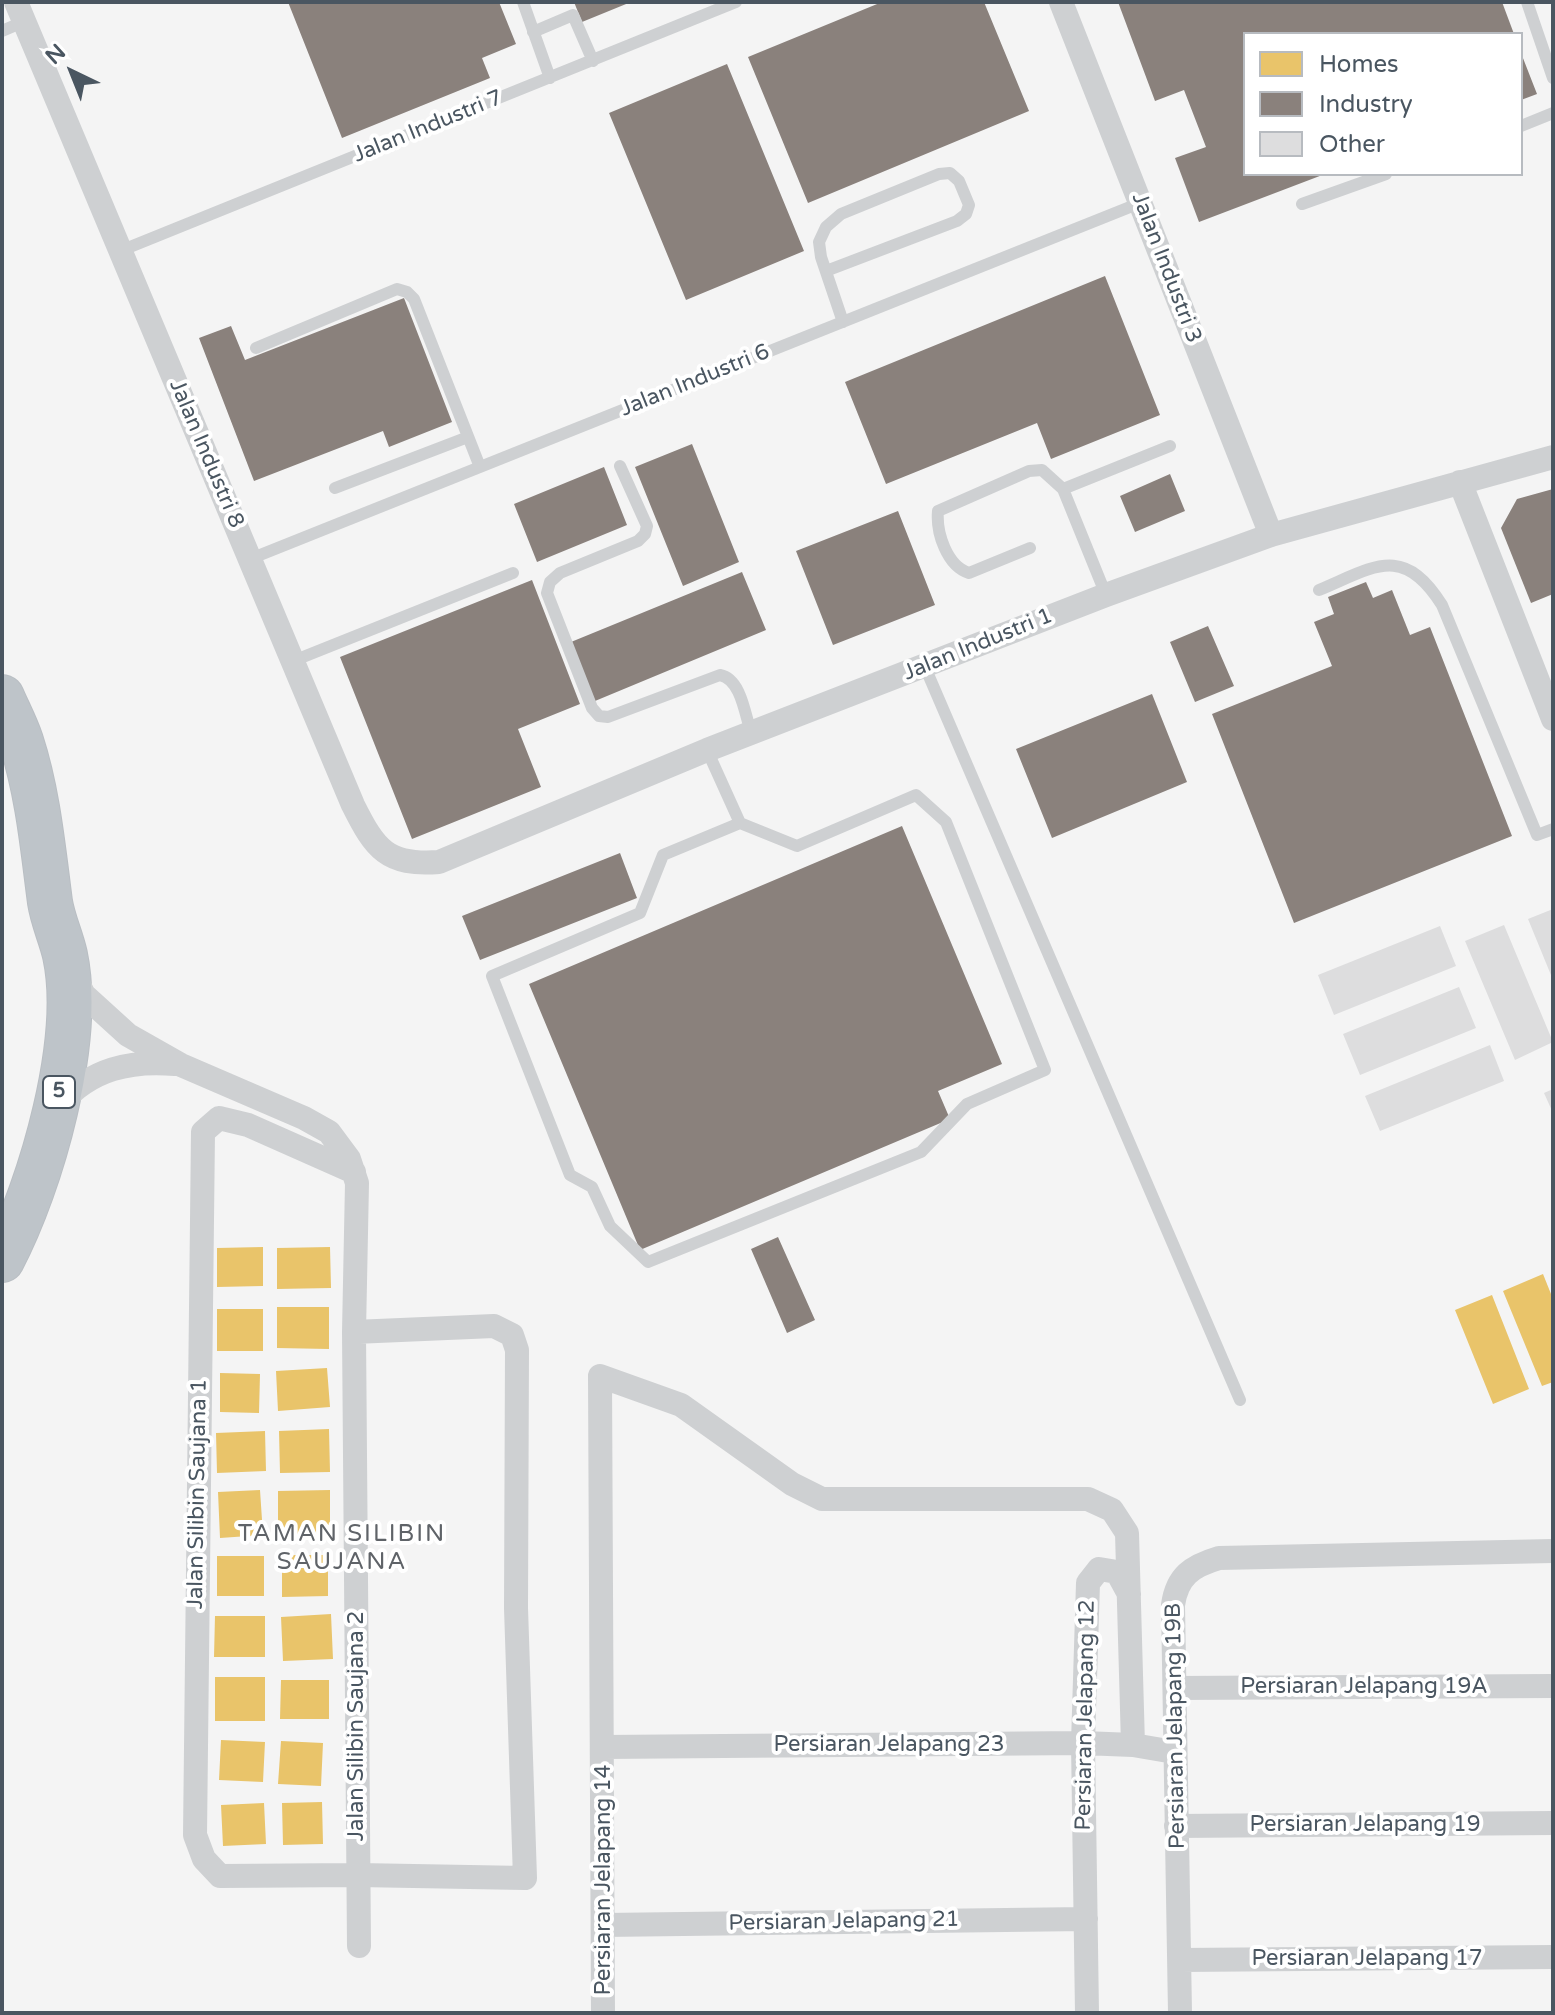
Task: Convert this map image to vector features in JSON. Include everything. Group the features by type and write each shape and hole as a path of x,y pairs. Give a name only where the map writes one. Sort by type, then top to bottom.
{"highway":[{"name":"5","path":"2,697 21,742 37,809 68,1002 57,1107 11,1243 2,1260"},
{"name":"5","path":"2,1193 30,1124 42,1066 45,956 59,936"}],"street":[{"name":"Jalan Industri 3","path":"1061,2 1271,535"},
{"name":"Jalan Industri 8","path":"14,18 120,251 363,826 375,844 392,856 413,864"},
{"name":"Jalan Industri 1","path":"413,864 439,862 707,750 1106,595 1271,535 1553,457"},
{"path":"1460,482 1553,719"},
{"path":"59,936 84,995 106,1018 128,1035 181,1065 304,1118 329,1132 349,1159 354,1172"},
{"path":"57,1107 73,1089 115,1067 139,1063 181,1065"},
{"name":"Jalan Silibin Saujana 1","path":"354,1172 248,1125 219,1118 203,1132 194,1817 195,1835 204,1859 220,1876 358,1875"},
{"name":"Jalan Silibin Saujana 2","path":"354,1172 358,1198 354,1332 359,1946"},
{"path":"354,1332 494,1326 512,1335 517,1350 516,1608 525,1878 358,1875"},
{"name":"Persiaran Jelapang 14","path":"603,2013 600,1376 681,1405 792,1484 822,1499 1088,1499 1112,1510 1127,1533 1130,1596"},
{"name":"Persiaran Jelapang 19B","path":"1180,2013 1173,1605 1175,1590 1183,1576 1198,1564 1219,1558 1553,1551"},
{"name":"Persiaran Jelapang 12","path":"1087,2013 1083,1743 1088,1583 1099,1569 1117,1572 1130,1596 1133,1745"},
{"name":"Persiaran Jelapang 19A","path":"1175,1688 1553,1686"},
{"name":"Persiaran Jelapang 23","path":"604,1747 1083,1743 1133,1745 1174,1752"},
{"name":"Persiaran Jelapang 19","path":"1176,1826 1553,1823"},
{"name":"Persiaran Jelapang 21","path":"603,1925 1086,1919"},
{"name":"Persiaran Jelapang 17","path":"1181,1960 1553,1957"}],"lane":[{"path":"523,2 550,78"},
{"path":"568,2 593,61"},
{"name":"Jalan Industri 7","path":"120,251 736,2"},
{"path":"1527,2 1553,78"},
{"path":"533,32 573,15"},
{"path":"1523,125 1553,113"},
{"path":"826,271 957,221 966,214 969,205 959,181 950,173 939,174 841,214 826,227 819,242 826,271 843,322"},
{"path":"1302,204 1380,176"},
{"name":"Jalan Industri 6","path":"250,559 1140,203"},
{"path":"256,348 397,289 407,292 414,299 480,467"},
{"path":"335,488 468,437"},
{"path":"1063,489 1170,446"},
{"path":"620,466 647,526 645,534 638,541 560,573 550,582 547,593 592,708 599,716 608,717 720,675 728,677 735,684 751,733"},
{"path":"1030,548 969,573 958,570 951,563 937,522 938,511 1029,471 1042,470 1063,489 1106,595"},
{"path":"1319,590 1379,564 1402,566 1419,575 1442,605 1537,835 1553,829"},
{"path":"293,661 513,573"},
{"path":"925,667 1240,1400"},
{"path":"707,750 740,823 797,846 916,795 946,822 1045,1070 967,1104 921,1152 648,1262 610,1226 592,1187 570,1175 492,976 640,913 663,855 740,823"}],"building: Homes":[{"path":"263,1247 263,1286 217,1287 217,1248"},
{"path":"330,1247 331,1288 277,1289 277,1248"},
{"path":"1543,1274 1553,1299 1553,1382 1542,1386 1503,1291"},
{"path":"1492,1295 1529,1389 1493,1404 1455,1310"},
{"path":"277,1307 329,1307 329,1349 277,1348"},
{"path":"217,1309 263,1309 263,1351 217,1351"},
{"path":"327,1368 330,1407 278,1411 276,1371"},
{"path":"220,1373 260,1374 259,1413 220,1412"},
{"path":"329,1429 330,1472 280,1473 279,1431"},
{"path":"265,1431 266,1471 217,1473 216,1433"},
{"path":"260,1490 263,1535 220,1538 218,1492"},
{"path":"330,1490 330,1534 278,1535 278,1491"},
{"path":"282,1555 328,1555 328,1596 282,1597"},
{"path":"217,1556 264,1556 264,1596 217,1596"},
{"path":"331,1614 333,1659 283,1661 281,1617"},
{"path":"215,1616 265,1616 265,1657 214,1657"},
{"path":"215,1677 265,1677 265,1721 215,1721"},
{"path":"281,1680 329,1680 329,1719 280,1719"},
{"path":"221,1740 265,1742 263,1782 219,1780"},
{"path":"281,1741 323,1743 321,1786 278,1784"},
{"path":"322,1802 323,1844 283,1845 282,1803"},
{"path":"264,1803 266,1844 223,1846 221,1805"}],"building: Industry":[{"path":"288,2 499,2 516,44 482,58 490,78 342,138"},
{"path":"574,2 631,2 582,22"},
{"path":"882,2 984,2 1029,111 808,203 748,57"},
{"path":"1118,2 1502,2 1513,32 1243,32 1243,176 1320,176 1199,222 1175,158 1206,147 1184,90 1155,101"},
{"path":"1523,58 1537,94 1523,99"},
{"path":"727,64 804,251 686,300 609,113"},
{"path":"1105,276 1160,415 1051,459 1037,423 886,484 845,382"},
{"path":"404,298 452,422 389,447 383,431 254,481 199,338 231,326 245,360"},
{"path":"692,444 739,562 683,586 635,467"},
{"path":"604,467 627,525 537,562 514,504"},
{"path":"1170,474 1185,511 1135,532 1120,496"},
{"path":"1553,489 1553,594 1531,603 1501,528 1517,499"},
{"path":"898,511 935,605 833,645 796,551"},
{"path":"742,572 766,630 595,701 571,642"},
{"path":"532,580 580,704 518,729 541,787 412,839 340,657"},
{"path":"1366,582 1373,598 1392,590 1410,635 1430,627 1512,836 1294,923 1212,714 1332,666 1314,622 1334,614 1328,597"},
{"path":"1208,626 1234,686 1195,702 1170,642"},
{"path":"1152,694 1187,782 1052,838 1016,749"},
{"path":"902,826 1002,1064 938,1091 950,1119 640,1250 529,984"},
{"path":"620,853 637,898 480,960 462,916"},
{"path":"778,1237 815,1320 787,1333 751,1249"}],"building: Other":[{"path":"1553,909 1553,980 1528,919"},
{"path":"1504,925 1553,1042 1515,1060 1465,941"},
{"path":"1440,926 1456,966 1334,1015 1318,975"},
{"path":"1459,987 1476,1028 1360,1075 1343,1034"},
{"path":"1490,1045 1504,1081 1380,1131 1365,1096"},
{"path":"1553,1089 1553,1113 1544,1093"}],"district":[{"name":"TAMAN SILIBIN SAUJANA","path":"342,1549"}]}
